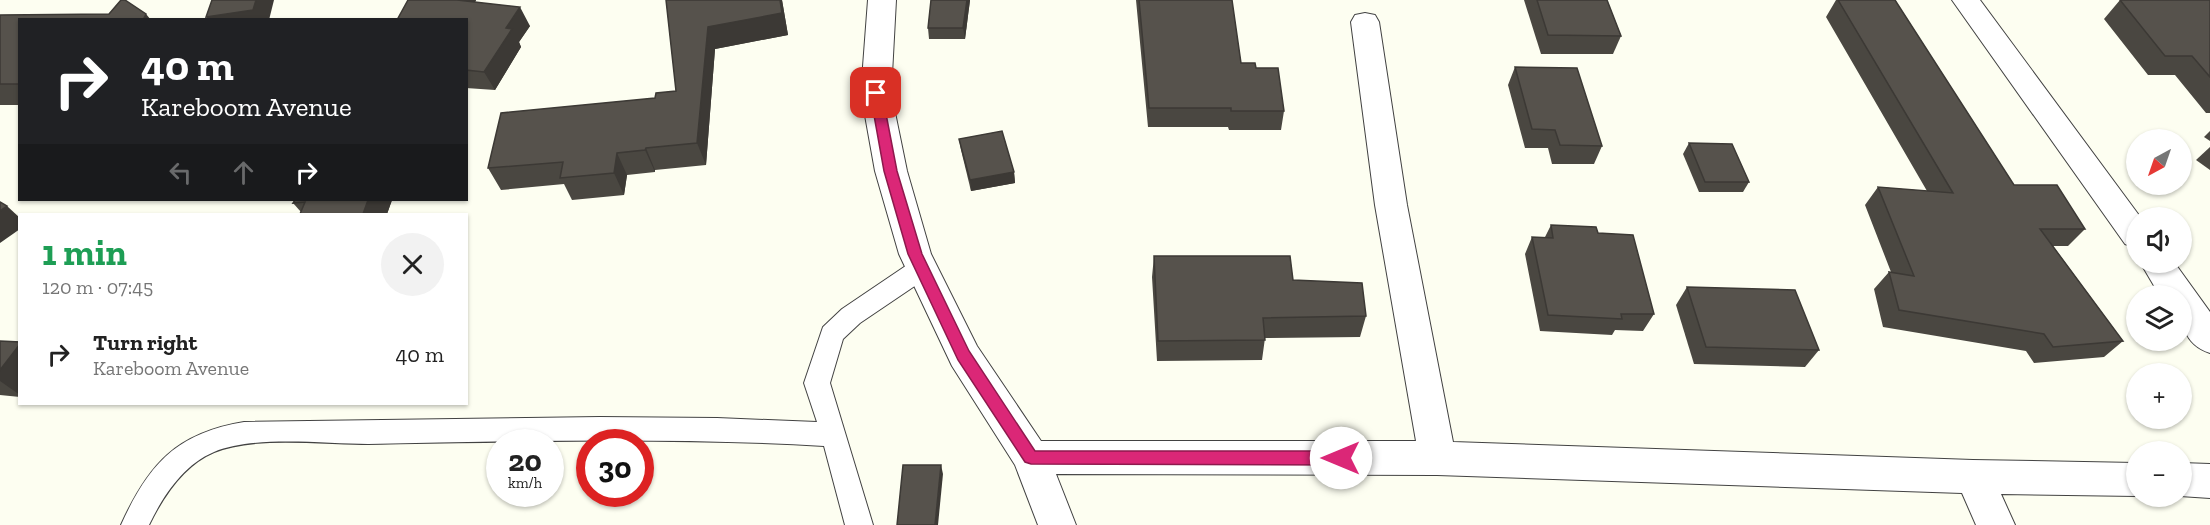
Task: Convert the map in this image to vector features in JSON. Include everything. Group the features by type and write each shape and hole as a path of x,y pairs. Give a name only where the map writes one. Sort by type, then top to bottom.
{"street":[{"path":"882,0 876,93 891,171 915,254 963,356 1031,457 1057,525"},
{"path":"1966,0 2126,221"},
{"path":"1365,22 1390,205 1437,458"},
{"path":"2192,314 2210,339"},
{"path":"1031,457 1437,458 1973,477 2126,480"},
{"path":"1973,477 1996,525"},
{"path":"2192,480 2210,481"}],"lane":[{"path":"859,525 817,383 832,333 851,316 922,268"},
{"path":"135,525 151,490 172,464 208,442 256,432 354,433 607,427 834,435"}],"building":[{"path":"121,0 125,0 146,14 144,18 18,18 18,84 0,84 0,15 109,14"},
{"path":"212,0 256,0 253,10 206,17"},
{"path":"408,0 457,0 520,7 506,28 512,29 484,72 468,70 468,18 398,18"},
{"path":"666,0 780,0 782,13 708,27 697,143 617,153 614,173 560,178 563,162 488,168 501,113 655,98 656,93 676,91"},
{"path":"931,0 967,0 963,28 928,28"},
{"path":"1139,0 1232,0 1241,63 1255,63 1256,68 1278,68 1284,111 1231,111 1231,108 1149,108"},
{"path":"1537,0 1607,0 1621,36 1548,35"},
{"path":"1838,0 1895,0 2014,185 2057,185 2085,229 2040,229 2123,341 2053,347 2044,334 1899,310 1889,272 1914,276 1878,187 1953,193"},
{"path":"2120,0 2210,0 2210,77 2192,56 2165,56"},
{"path":"1515,67 1577,68 1602,146 1560,145 1555,130 1532,129"},
{"path":"1002,131 1014,172 970,180 959,139"},
{"path":"1689,143 1732,144 1749,182 1705,182"},
{"path":"294,201 368,201 363,213 300,213 305,202 293,203"},
{"path":"0,202 7,206 0,211"},
{"path":"1551,225 1596,227 1598,233 1633,235 1654,314 1621,314 1622,319 1548,315 1532,237 1553,238"},
{"path":"1154,256 1290,256 1293,280 1362,283 1366,316 1263,318 1265,340 1158,341"},
{"path":"1687,287 1795,290 1819,350 1706,347"},
{"path":"0,341 18,342 18,347 0,370"},
{"path":"903,465 941,465 935,525 897,525"}],"route":[{"path":"876,93 891,171 915,254 963,356 1031,457 1341,458"}]}
